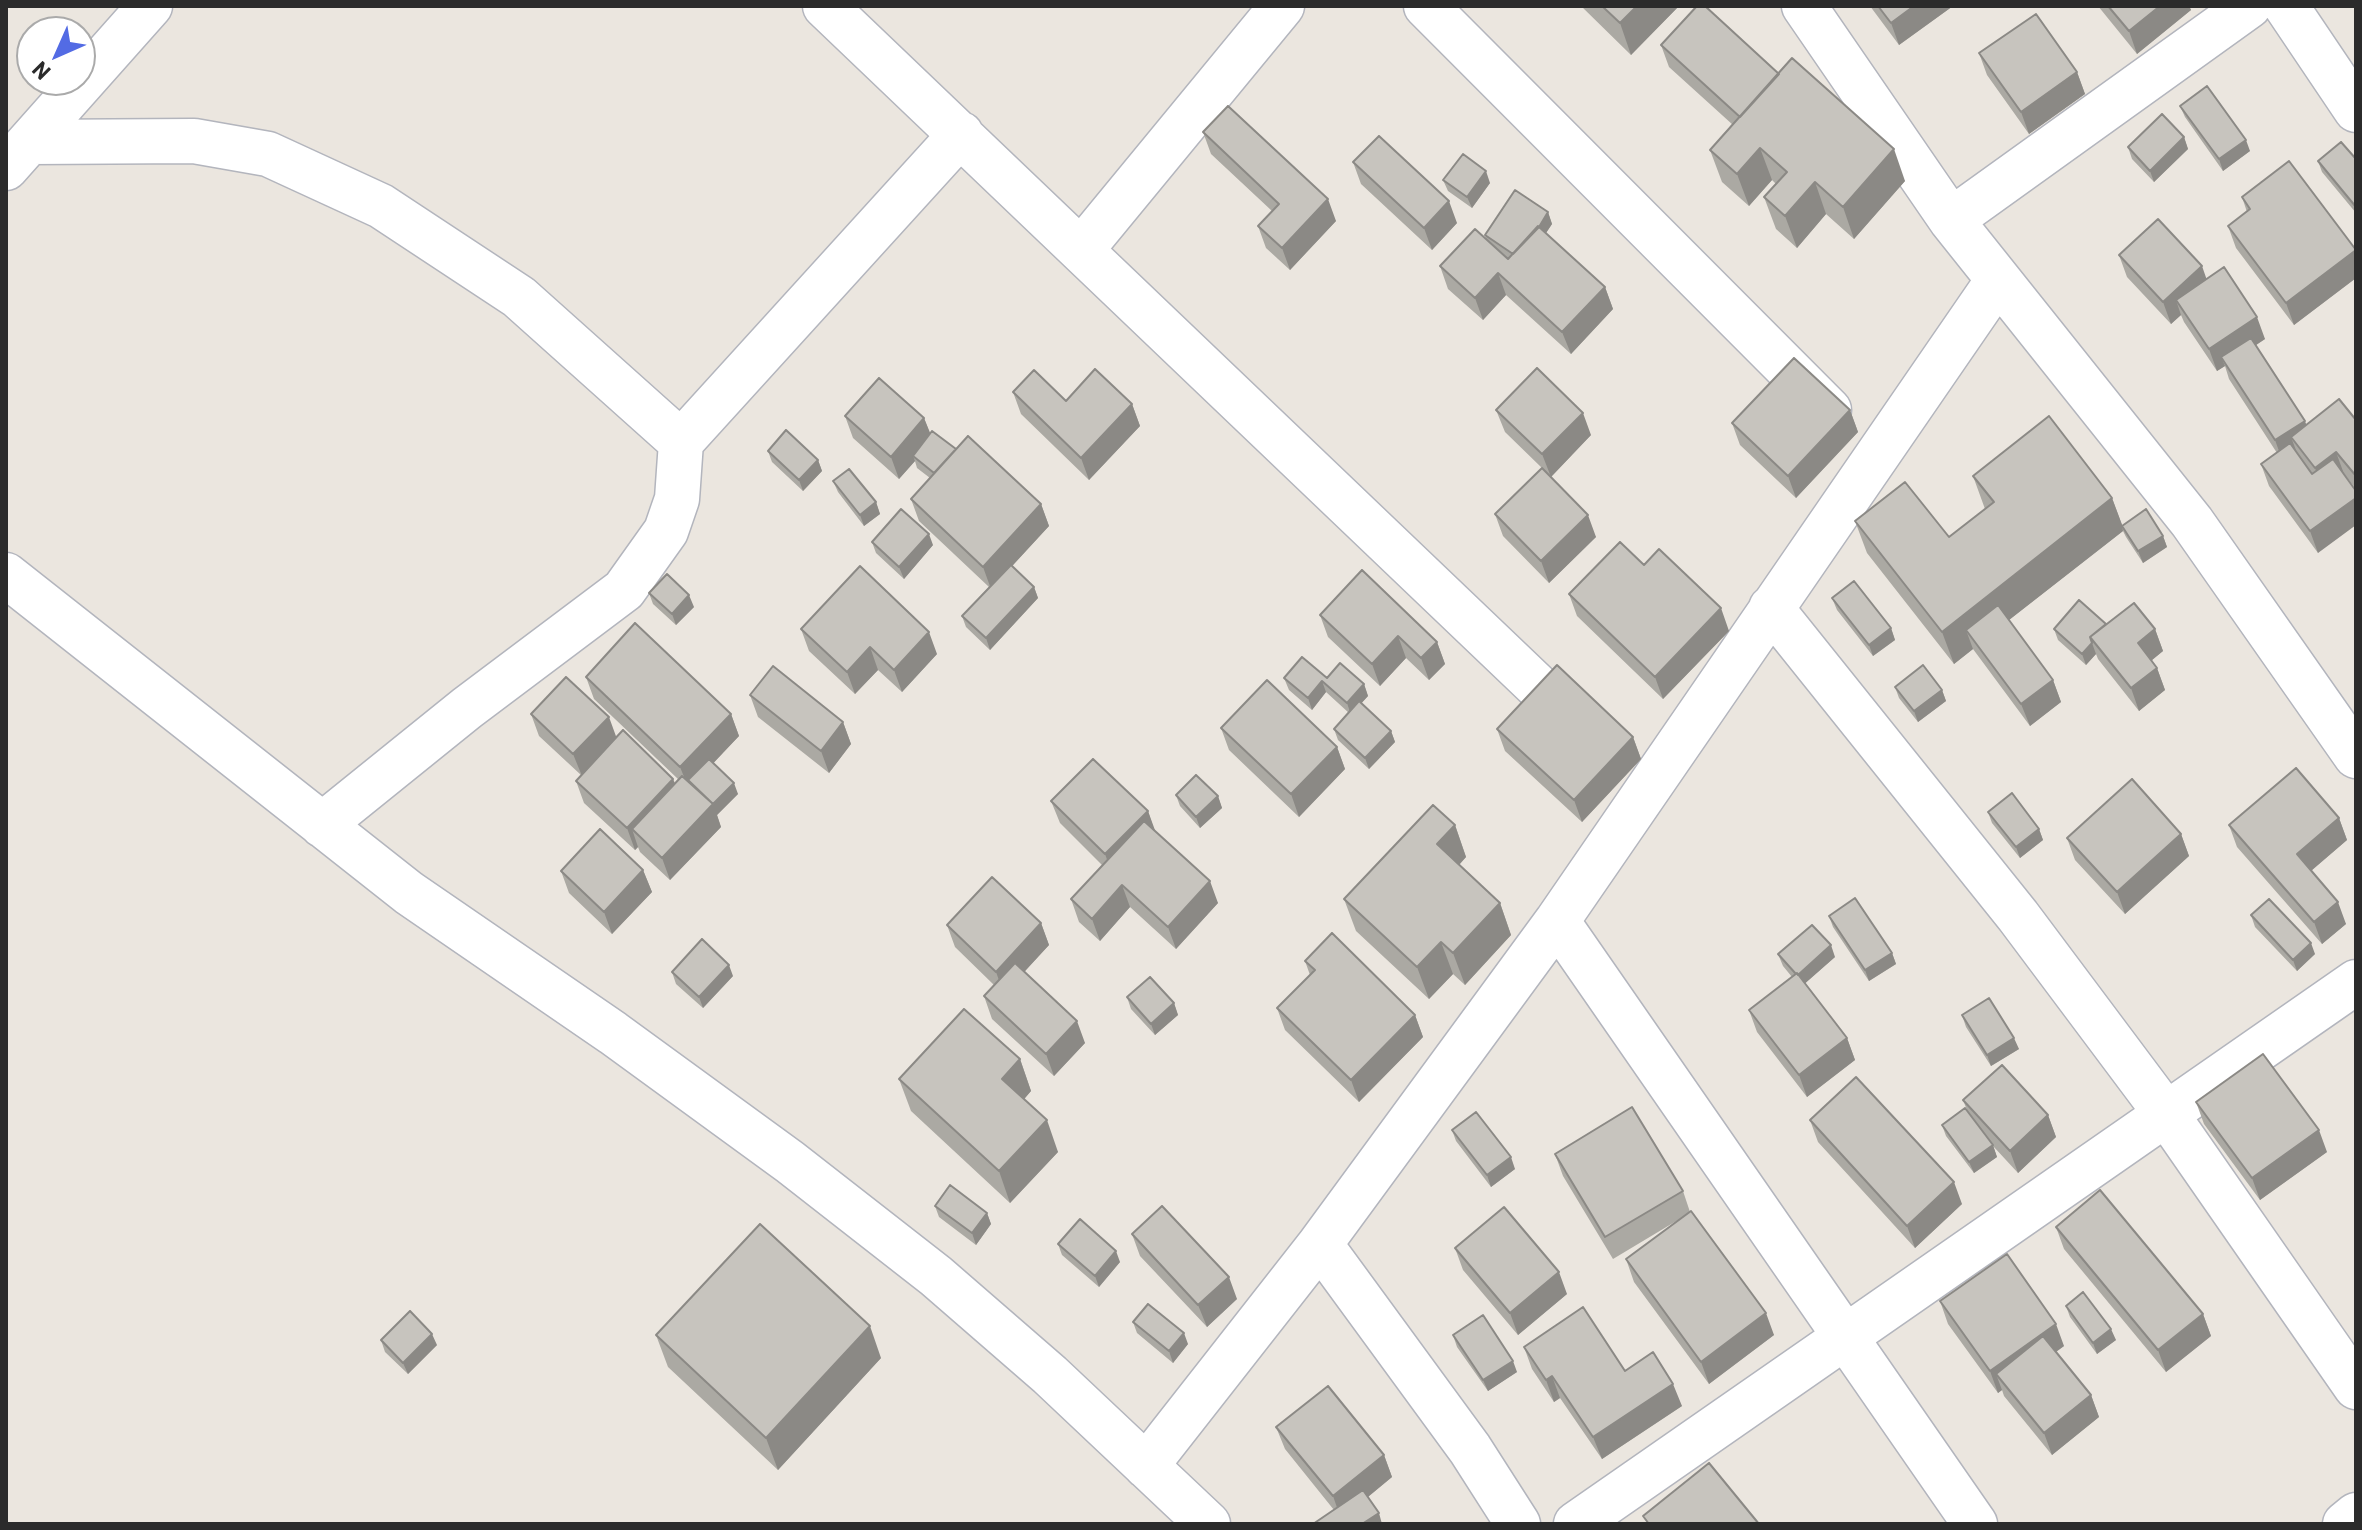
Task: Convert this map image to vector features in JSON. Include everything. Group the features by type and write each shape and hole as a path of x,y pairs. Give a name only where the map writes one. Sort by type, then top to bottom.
{"street":[{"path":"18,155 150,6"},
{"path":"825,6 1627,772"},
{"path":"1082,249 1282,6"},
{"path":"1426,6 1876,457"},
{"path":"1804,6 1951,220 2192,522 2356,756"},
{"path":"1951,220 2249,6"},
{"path":"2286,6 2356,110"},
{"path":"322,825 467,708 624,590 666,531 677,499 681,442 961,134"},
{"path":"18,155 194,141 268,154 367,199 519,297 681,442"},
{"path":"1146,1466 1320,1244 1557,921 1627,772 1771,608 1998,280"},
{"path":"6,575 409,893 613,1033 790,1162 936,1276 1050,1375 1208,1524"},
{"path":"1771,608 2018,916 2167,1115 2356,1387"},
{"path":"1557,921 1975,1524"},
{"path":"1576,1524 2356,982"},
{"path":"1320,1244 1470,1449 1518,1524"},
{"path":"2345,1524 2356,1515"}],"building":[{"path":"1602,6 1637,6 1620,23"},
{"path":"1697,6 1705,6 1779,74 1740,117 1661,45"},
{"path":"1878,6 1914,6 1891,23"},
{"path":"2108,6 2160,6 2129,31"},
{"path":"2036,14 2077,72 2021,112 1979,53"},
{"path":"1792,58 1894,149 1843,207 1815,182 1785,216 1764,197 1787,172 1760,148 1737,174 1710,150"},
{"path":"2207,86 2246,140 2219,159 2180,106"},
{"path":"1228,106 1328,199 1282,248 1258,226 1279,204 1203,132"},
{"path":"2162,114 2184,137 2150,171 2128,147"},
{"path":"1379,136 1449,201 1424,228 1353,162"},
{"path":"2341,142 2356,159 2356,207 2318,161"},
{"path":"1463,154 1486,171 1467,197 1443,180"},
{"path":"2289,161 2356,250 2286,303 2228,226 2250,209 2242,197"},
{"path":"1515,190 1548,212 1539,227 1513,254 1485,235"},
{"path":"2158,219 2202,266 2163,302 2119,255"},
{"path":"1538,226 1605,287 1562,332 1498,273 1475,298 1440,266 1475,229 1508,259"},
{"path":"2224,267 2257,317 2209,349 2176,300"},
{"path":"2251,338 2305,421 2275,440 2221,357"},
{"path":"1794,358 1850,410 1788,476 1732,423"},
{"path":"1537,368 1583,413 1542,454 1496,410"},
{"path":"1095,369 1132,404 1081,458 1013,392 1034,370 1066,401"},
{"path":"879,378 924,418 891,457 845,416"},
{"path":"2339,399 2356,420 2356,476 2336,452 2315,468 2291,437"},
{"path":"2049,416 2112,498 1942,632 1855,521 1905,482 1949,537 1994,502 1973,476"},
{"path":"786,430 818,460 799,480 768,451"},
{"path":"932,431 956,449 934,473 913,456"},
{"path":"968,436 1041,504 983,567 911,499"},
{"path":"2290,443 2312,474 2333,459 2356,491 2356,498 2310,531 2261,464"},
{"path":"1542,468 1588,515 1541,561 1495,514"},
{"path":"849,469 876,502 860,515 833,481"},
{"path":"901,509 929,534 899,567 872,542"},
{"path":"2146,509 2163,536 2138,551 2122,526"},
{"path":"1620,542 1644,565 1659,549 1721,608 1655,677 1569,594"},
{"path":"1011,565 1034,587 986,638 962,616"},
{"path":"860,566 929,632 894,670 870,647 847,672 801,629"},
{"path":"1362,570 1437,642 1421,658 1398,636 1372,664 1320,615"},
{"path":"667,574 689,595 672,614 649,593"},
{"path":"1854,581 1891,628 1869,645 1832,598"},
{"path":"2079,600 2106,624 2090,637 2092,643 2082,654 2054,629"},
{"path":"2134,603 2155,629 2138,643 2157,668 2131,688 2090,637"},
{"path":"1998,605 2053,680 2021,704 1966,630"},
{"path":"635,623 731,714 680,767 586,677"},
{"path":"1302,657 1327,678 1340,663 1364,684 1347,703 1322,681 1308,698 1284,678"},
{"path":"1557,665 1633,737 1574,800 1497,729"},
{"path":"1923,665 1942,690 1914,711 1895,687"},
{"path":"773,666 843,722 821,751 750,695"},
{"path":"566,677 609,717 573,754 531,714"},
{"path":"1267,680 1337,747 1291,794 1221,728"},
{"path":"1359,701 1391,731 1365,758 1334,729"},
{"path":"623,730 673,779 627,828 576,781"},
{"path":"709,759 734,783 713,804 688,780"},
{"path":"1093,759 1148,811 1105,854 1051,801"},
{"path":"2296,768 2339,818 2297,854 2338,902 2314,922 2229,825"},
{"path":"1196,775 1218,796 1196,817 1176,795"},
{"path":"682,776 713,804 662,858 632,829"},
{"path":"2132,779 2181,834 2117,892 2067,838"},
{"path":"2012,793 2039,829 2016,847 1988,812"},
{"path":"1433,805 1455,825 1437,844 1500,903 1453,953 1441,942 1417,967 1344,899"},
{"path":"1144,821 1210,881 1168,927 1122,885 1092,919 1071,899"},
{"path":"600,829 643,870 604,912 561,871"},
{"path":"992,877 1041,923 996,972 947,925"},
{"path":"1855,898 1892,953 1865,970 1829,916"},
{"path":"2269,899 2311,943 2293,960 2251,915"},
{"path":"1812,925 1831,945 1798,975 1778,954"},
{"path":"1332,933 1415,1015 1351,1080 1277,1008 1315,970 1305,961"},
{"path":"702,939 729,965 699,997 672,972"},
{"path":"1015,963 1077,1021 1046,1054 984,996"},
{"path":"1797,973 1847,1038 1799,1075 1749,1010"},
{"path":"1150,977 1174,1003 1151,1024 1127,997"},
{"path":"1989,998 2014,1038 1987,1055 1962,1015"},
{"path":"964,1009 1020,1059 1002,1079 1047,1120 999,1171 899,1079"},
{"path":"2263,1054 2319,1130 2252,1178 2196,1102"},
{"path":"2002,1065 2048,1115 2010,1151 1963,1100"},
{"path":"1856,1077 1954,1182 1907,1226 1810,1120"},
{"path":"1632,1107 1683,1191 1605,1237 1555,1154"},
{"path":"1965,1108 1993,1145 1969,1162 1942,1125"},
{"path":"1476,1112 1511,1157 1487,1175 1452,1130"},
{"path":"950,1185 987,1213 972,1233 935,1206"},
{"path":"2100,1190 2203,1314 2158,1350 2056,1227"},
{"path":"1162,1206 1229,1277 1198,1305 1132,1234"},
{"path":"1504,1207 1559,1272 1510,1313 1455,1248"},
{"path":"1691,1211 1766,1313 1701,1362 1626,1259"},
{"path":"1080,1219 1116,1251 1095,1276 1058,1244"},
{"path":"760,1224 870,1326 766,1438 656,1335"},
{"path":"2007,1254 2056,1324 1990,1371 1940,1301"},
{"path":"2083,1292 2111,1329 2093,1343 2066,1306"},
{"path":"1148,1304 1184,1333 1169,1351 1133,1322"},
{"path":"1583,1307 1625,1371 1653,1352 1673,1384 1593,1437 1552,1376 1546,1380 1524,1347"},
{"path":"410,1311 432,1334 403,1363 381,1340"},
{"path":"1483,1315 1513,1361 1483,1380 1453,1335"},
{"path":"2043,1336 2091,1395 2044,1433 1996,1374"},
{"path":"1328,1386 1384,1455 1333,1496 1276,1427"},
{"path":"1709,1463 1759,1524 1649,1524 1643,1516"},
{"path":"1363,1490 1379,1513 1362,1524 1313,1524"}]}
